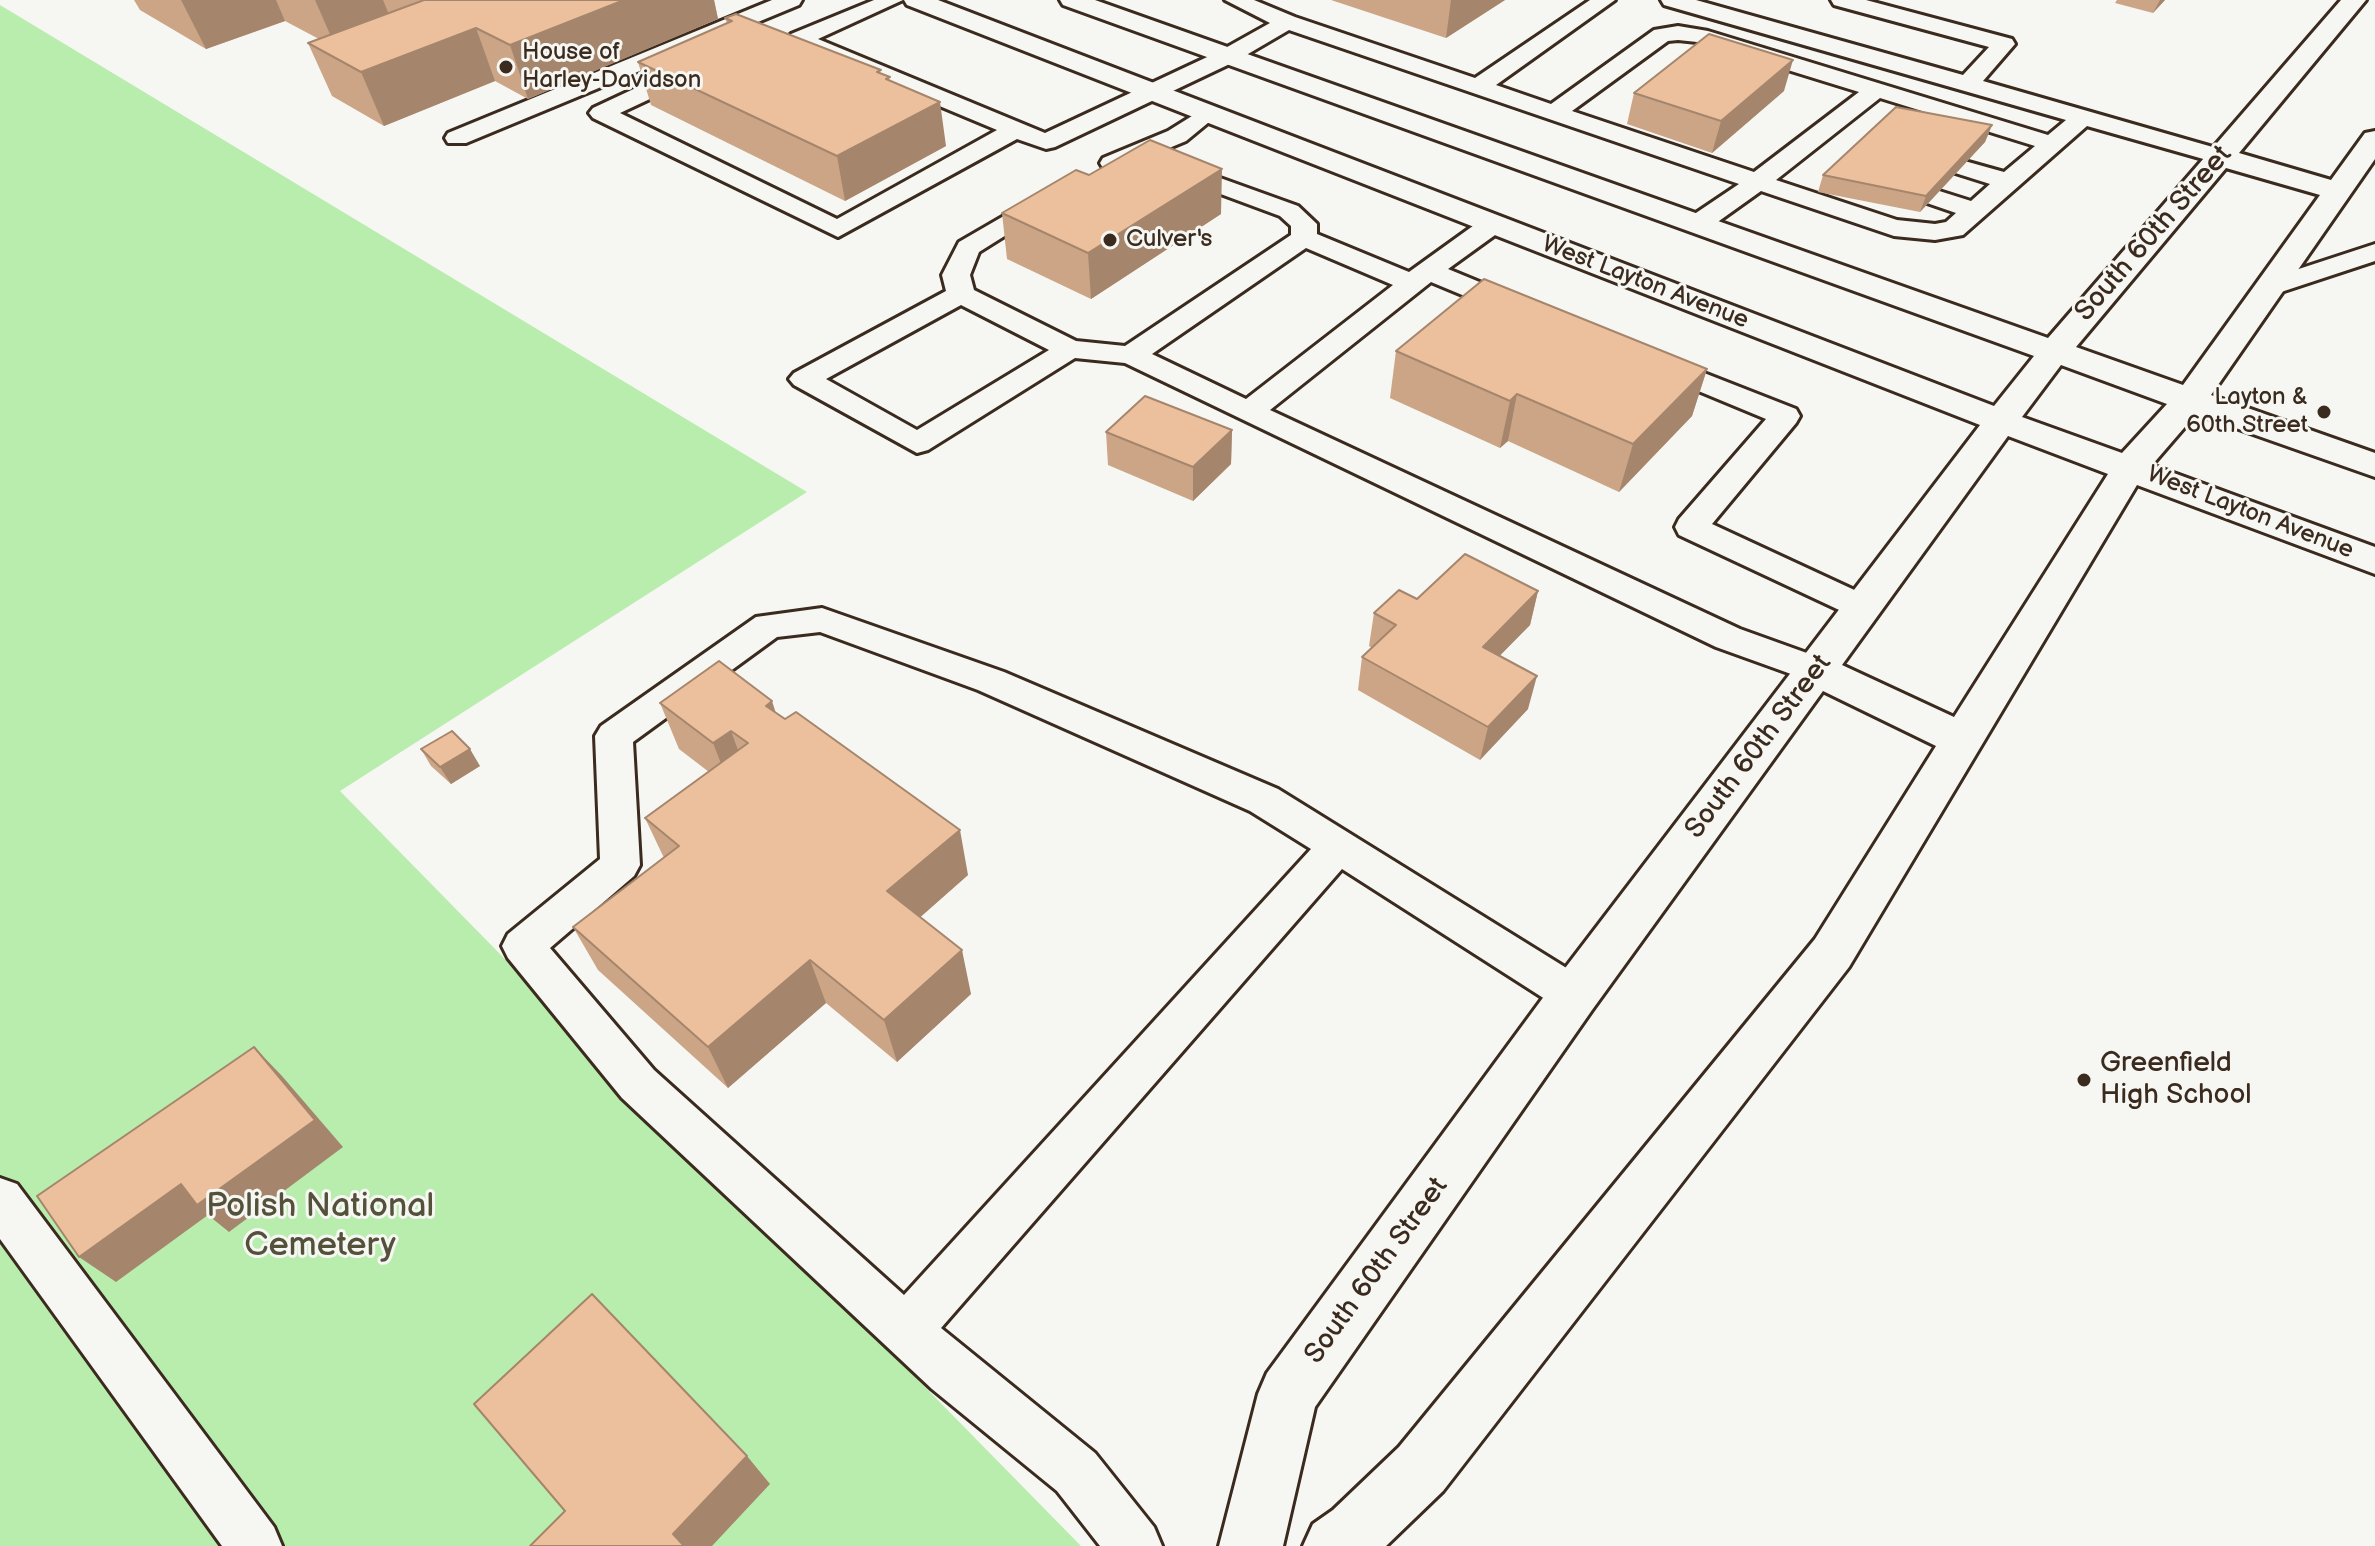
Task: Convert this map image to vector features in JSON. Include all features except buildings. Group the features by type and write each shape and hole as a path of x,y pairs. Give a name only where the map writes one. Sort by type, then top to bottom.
{"main road":[{"name":"West Layton Avenue","path":"916,0 2001,421 2375,561"},
{"path":"1072,0 2375,466"},
{"name":"South 60th Street","path":"1251,1546 1288,1394 1574,995 2053,353 2354,0"},
{"path":"1349,1541 1421,1469 1832,953 2130,467 2190,400 2375,139"},
{"path":"2221,157 2338,191"},
{"path":"1816,670 1963,740"}],"lane":[{"path":"723,0 758,14"},
{"path":"457,138 791,0"},
{"path":"768,45 799,39 892,0"},
{"path":"1236,0 1287,22 1552,114 1894,228 1935,232 1954,229 2083,117"},
{"path":"1478,87 1604,0"},
{"path":"1673,0 2221,157"},
{"path":"1842,0 2004,44 1968,84"},
{"path":"799,39 1046,142 1154,93 1287,22"},
{"path":"1552,114 1662,35 1678,33 1700,36 2053,144"},
{"path":"710,63 601,113 838,229 1015,130"},
{"path":"1696,225 1876,90"},
{"path":"1208,113 1177,136 1128,153 1053,218 1006,225 968,248 956,275 961,294 1070,349 1131,355 1728,638 1816,670"},
{"path":"1824,129 1854,138"},
{"path":"1791,156 1815,163"},
{"path":"1961,167 2009,182"},
{"path":"1085,189 1138,168 1178,168 1289,211 1304,224 1304,238"},
{"path":"1933,197 1975,211"},
{"path":"1249,412 1420,277 1493,224"},
{"path":"1304,238 1542,318"},
{"path":"1131,355 1304,238"},
{"path":"2269,288 2375,252"},
{"path":"961,294 804,379 917,443 1070,349"},
{"path":"1628,352 1785,416 1691,527 1864,608"},
{"path":"1135,1546 1076,1472 950,1371 638,1084 523,946 620,865 614,736 768,626 822,620 991,681 1264,800 1574,995"},
{"path":"906,1330 1338,846"},
{"path":"0,1200 255,1546"}],"green space":[{"name":"Polish National Cemetery","path":"0,5 807,492 340,791 1081,1546 0,1546"}],"place":[{"name":"House of Harley-Davidson","path":"506,67"},
{"name":"Culver's","path":"1110,240"},
{"name":"Layton & 60th Street","path":"2324,412"},
{"name":"Greenfield High School","path":"2084,1080"}]}
